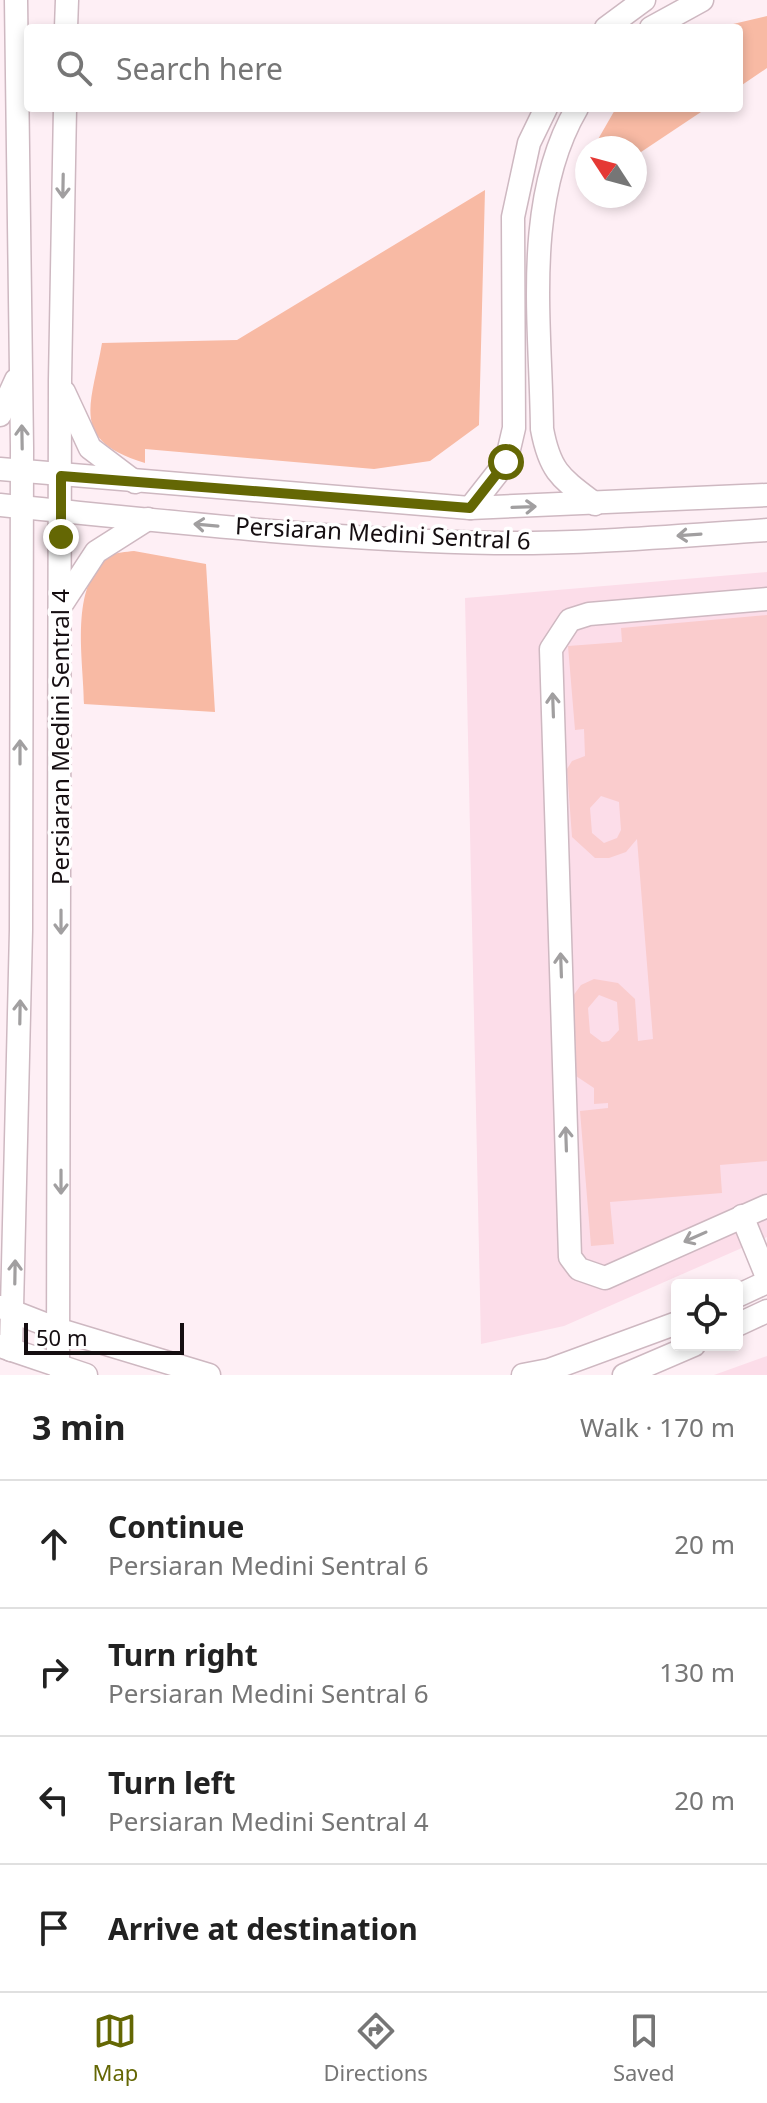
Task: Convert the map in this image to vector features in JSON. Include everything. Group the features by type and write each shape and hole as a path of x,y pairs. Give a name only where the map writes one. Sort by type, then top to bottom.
{"street":[{"name":"Persiaran Medini Sentral 4","path":"6,1348 10,506 20,370 16,0"},
{"path":"66,24 67,0"},
{"path":"611,24 644,0"},
{"path":"658,24 702,0"},
{"name":"Persiaran Medini Sentral 4","path":"58,1367 60,380 65,112"},
{"name":"Persiaran Medini Sentral 6","path":"470,508 506,462 514,428 513,217 518,182 529,143 544,112"},
{"path":"575,112 555,154 546,190 540,280 542,429 548,460 565,482 595,504"},
{"path":"513,278 540,280"},
{"path":"0,415 20,370"},
{"path":"60,380 90,448 136,483"},
{"name":"Persiaran Medini Sentral 6","path":"11,470 136,483 470,508 767,495"},
{"name":"Persiaran Medini Sentral 6","path":"10,506 344,537 497,543 600,541 767,530"},
{"path":"61,606 96,552 148,519"},
{"path":"767,599 589,614 570,620 551,649 570,1257 579,1269 605,1278 767,1206"},
{"path":"742,1216 767,1279 743,1293"},
{"path":"7,1310 60,1330 209,1375"},
{"path":"743,1322 767,1311"},
{"path":"523,1375 564,1365 671,1325"},
{"path":"6,1348 86,1375"},
{"path":"624,1375 680,1351"}],"shaded area":[{"path":"767,16 767,68 743,84 743,24 733,24"},
{"path":"614,112 701,112 647,148 647,136 600,136"},
{"path":"485,190 479,425 430,461 374,469 145,449 145,463 121,454 105,444 95,432 91,403 102,343 237,340"},
{"path":"134,551 206,564 215,712 84,704 81,624 88,585 97,569 110,556"},
{"path":"767,572 767,1237 564,1326 481,1344 465,598"},
{"path":"767,1356 767,1375 714,1375"}],"building":[{"path":"767,615 767,1161 720,1165 722,1193 610,1202 614,1244 591,1246 580,1111 608,1108 608,1103 594,1104 594,1088 576,1076 570,1006 573,996 581,985 594,979 618,983 635,999 638,1041 653,1039 637,839 626,852 609,858 595,858 572,837 567,769 572,761 585,756 584,729 575,730 568,646 622,642 621,628","holes":["601,796 619,802 621,830 617,838 604,843 592,833 590,808","599,995 617,1002 619,1030 609,1041 602,1042 590,1033 588,1008"]}],"route":[{"path":"61,537 61,476 470,508 506,462"}]}
